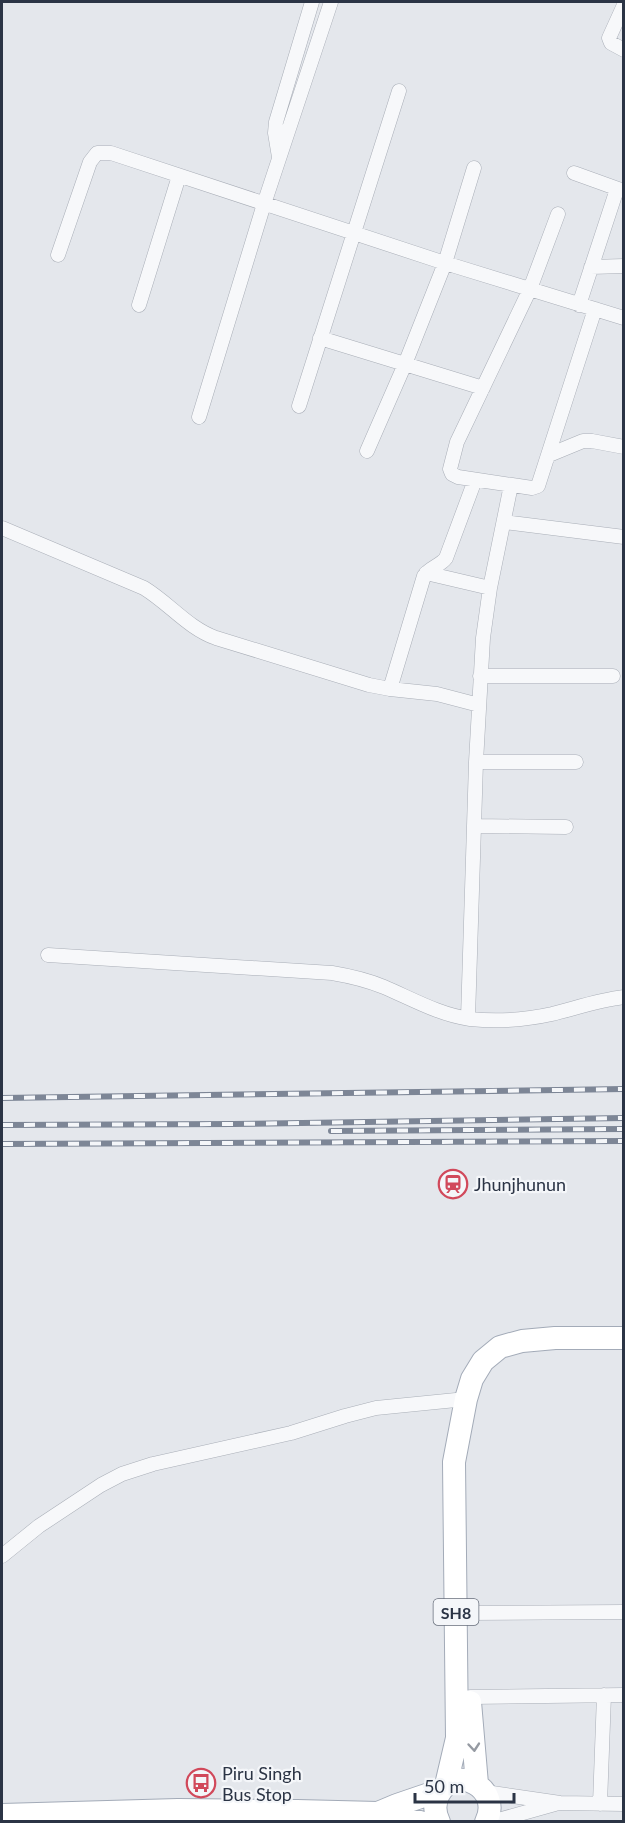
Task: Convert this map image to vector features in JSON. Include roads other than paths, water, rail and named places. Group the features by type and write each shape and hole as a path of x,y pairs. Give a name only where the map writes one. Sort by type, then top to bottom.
{"main road":[{"name":"SH8","path":"439,1821 435,1812 435,1804 443,1788 457,1738 454,1462 472,1379 483,1361 500,1347 522,1341 555,1338 624,1338"},
{"name":"SH8","path":"458,1438 467,1460 470,1697 481,1788 490,1808 486,1821"},
{"path":"378,1813 443,1788 456,1780 467,1780 481,1788"},
{"path":"2,1815 297,1816 378,1813 420,1821"}],"street":[{"path":"279,159 275,133 276,122 312,2"},
{"path":"199,417 264,204 331,2"},
{"path":"624,5 609,38 611,43 624,50"},
{"path":"285,87 311,64"},
{"path":"299,406 399,92"},
{"path":"58,255 90,162 97,153 111,153 445,263 624,318"},
{"path":"367,451 445,263 474,168"},
{"path":"574,173 620,190 579,305"},
{"path":"140,305 179,176"},
{"path":"558,214 530,290 457,442 450,469 454,476 532,488 538,486 595,309"},
{"path":"591,267 624,266"},
{"path":"320,338 483,388"},
{"path":"549,455 583,441 624,447"},
{"path":"390,689 426,573 446,558 475,480"},
{"path":"468,1018 476,762 483,638 490,588 511,485"},
{"path":"504,522 624,537"},
{"path":"2,528 144,588 201,633 369,685 437,694 479,705"},
{"path":"426,573 490,588"},
{"path":"480,676 613,676"},
{"path":"476,762 576,762"},
{"path":"474,826 566,827"},
{"path":"48,955 332,973 368,981 419,1003 468,1018 495,1021 525,1019 624,997"},
{"path":"2,1556 39,1526 93,1490 122,1474 142,1467 291,1433 376,1408 466,1399"},
{"path":"468,1613 624,1612"},
{"path":"600,1804 604,1695"},
{"path":"470,1697 624,1695"},
{"path":"481,1788 560,1803 624,1804"},
{"path":"491,1821 560,1803"}],"railway":[{"path":"2,1098 624,1089"},
{"path":"2,1125 624,1118"},
{"path":"331,1131 624,1129"},
{"path":"2,1144 624,1141"}],"place":[{"name":"Jhunjhunun","path":"453,1184"},
{"name":"Piru Singh Bus Stop","path":"201,1783"}]}
